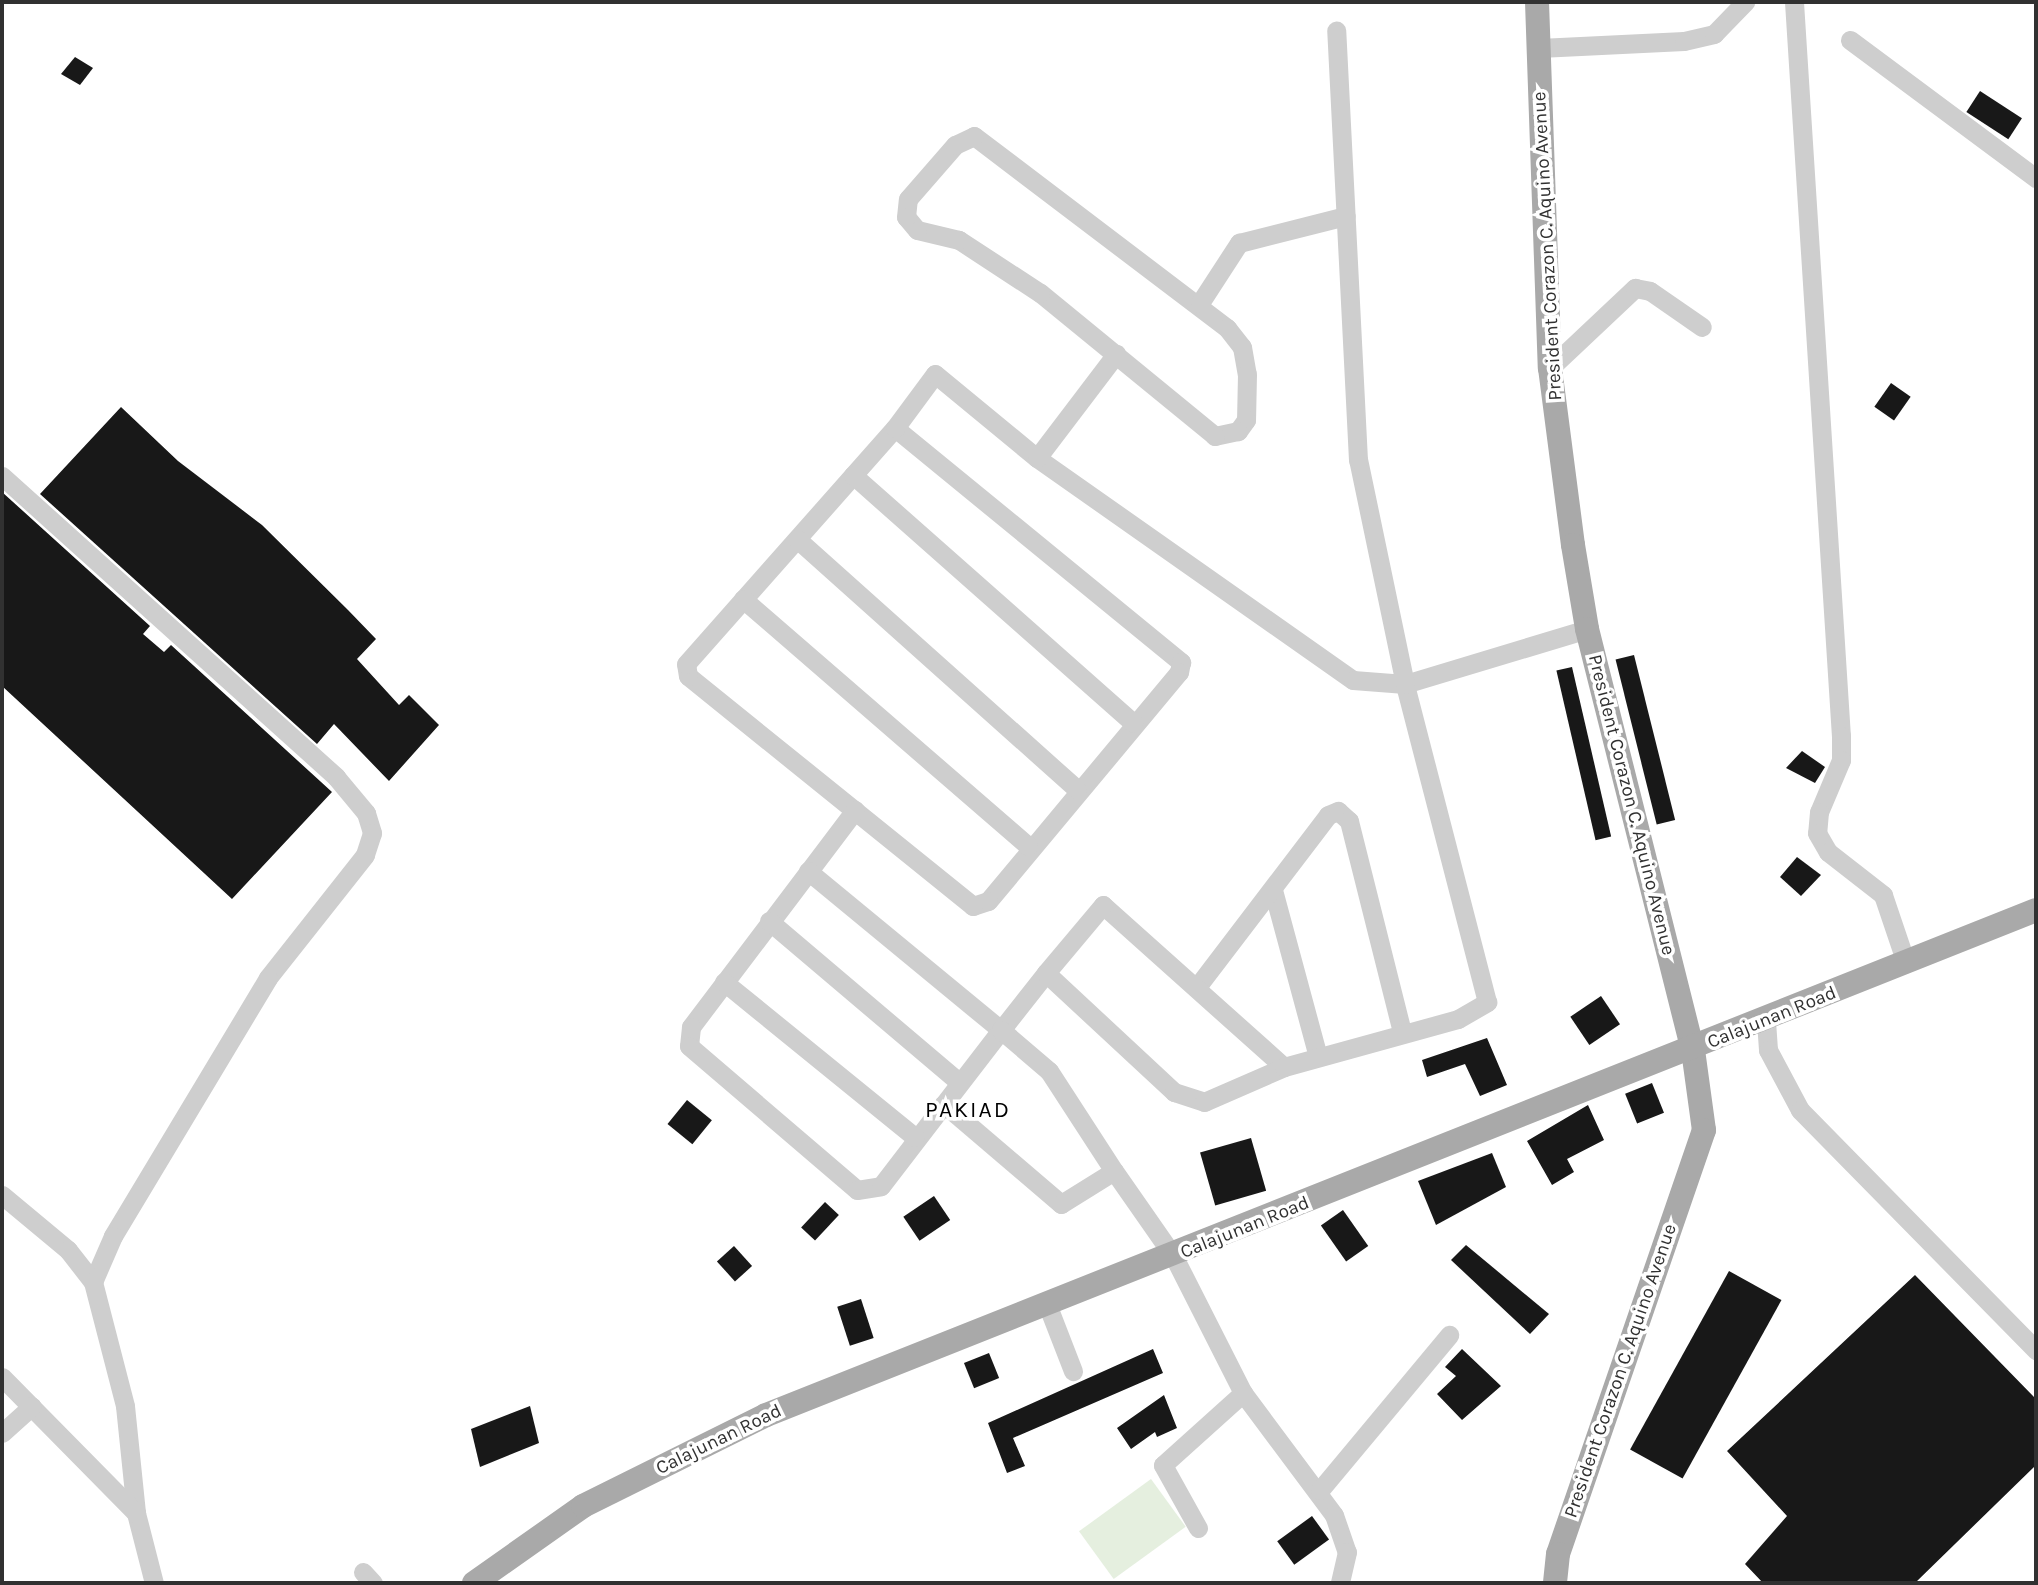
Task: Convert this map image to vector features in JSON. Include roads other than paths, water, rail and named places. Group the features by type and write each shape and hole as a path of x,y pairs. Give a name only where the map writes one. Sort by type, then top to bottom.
{"main road":[{"name":"President Corazon C. Aquino Avenue","path":"1537,2 1550,368 1587,629 1693,1050 1704,1130 1558,1554 1555,1583"},
{"name":"Calajunan Road","path":"474,1583 583,1506 766,1415 1047,1304 1174,1258 2036,910"}],"street":[{"path":"1539,48 1684,41 1714,34 1745,2"},
{"path":"1794,2 1841,736 1841,760 1819,812 1817,833 1828,852 1883,895 1906,963"},
{"path":"1046,973 1186,1101 1204,1102 1283,1067 1402,1032 1458,1019 1487,1002 1405,684 1358,460 1336,31"},
{"path":"1850,40 2036,178"},
{"path":"974,136 984,140 1200,303 1242,347 1247,406 1238,431 1215,436 1115,354 982,255 959,240 917,230 906,217 908,199 955,145 974,136"},
{"path":"1200,303 1240,243 1346,216"},
{"path":"1550,368 1634,288 1650,290 1702,327"},
{"path":"1037,458 1115,354"},
{"path":"895,428 1175,653 1179,672 1028,846 988,901 973,906 688,676 692,656 895,428 935,374 1037,458 1353,680 1405,684 1587,629"},
{"path":"853,475 1133,723"},
{"path":"2,476 336,777 366,813 372,833 365,855 268,978 113,1236 93,1282"},
{"path":"797,539 1077,789"},
{"path":"743,599 1028,846"},
{"path":"855,810 685,1036 690,1046 857,1190 881,1186 915,1137 1103,905 1283,1067"},
{"path":"1197,987 1328,815 1338,811 1349,821 1402,1032"},
{"path":"808,870 1049,1071 1174,1258 1243,1393 1320,1490 1345,1537 1340,1583"},
{"path":"1273,890 1318,1058"},
{"path":"769,921 959,1082"},
{"path":"724,982 915,1137"},
{"path":"1766,1021 1768,1049 1800,1110 2036,1350"},
{"path":"944,1104 1061,1204 1114,1171"},
{"path":"2,1195 68,1250 93,1282 125,1406 136,1513 154,1583"},
{"path":"1047,1304 1073,1371"},
{"path":"1320,1490 1449,1335"},
{"path":"2,1377 136,1513"},
{"path":"1198,1528 1163,1465 1243,1393"},
{"path":"2,1433 32,1406"}],"district":[{"name":"PAKIAD","path":"968,1110"}]}
